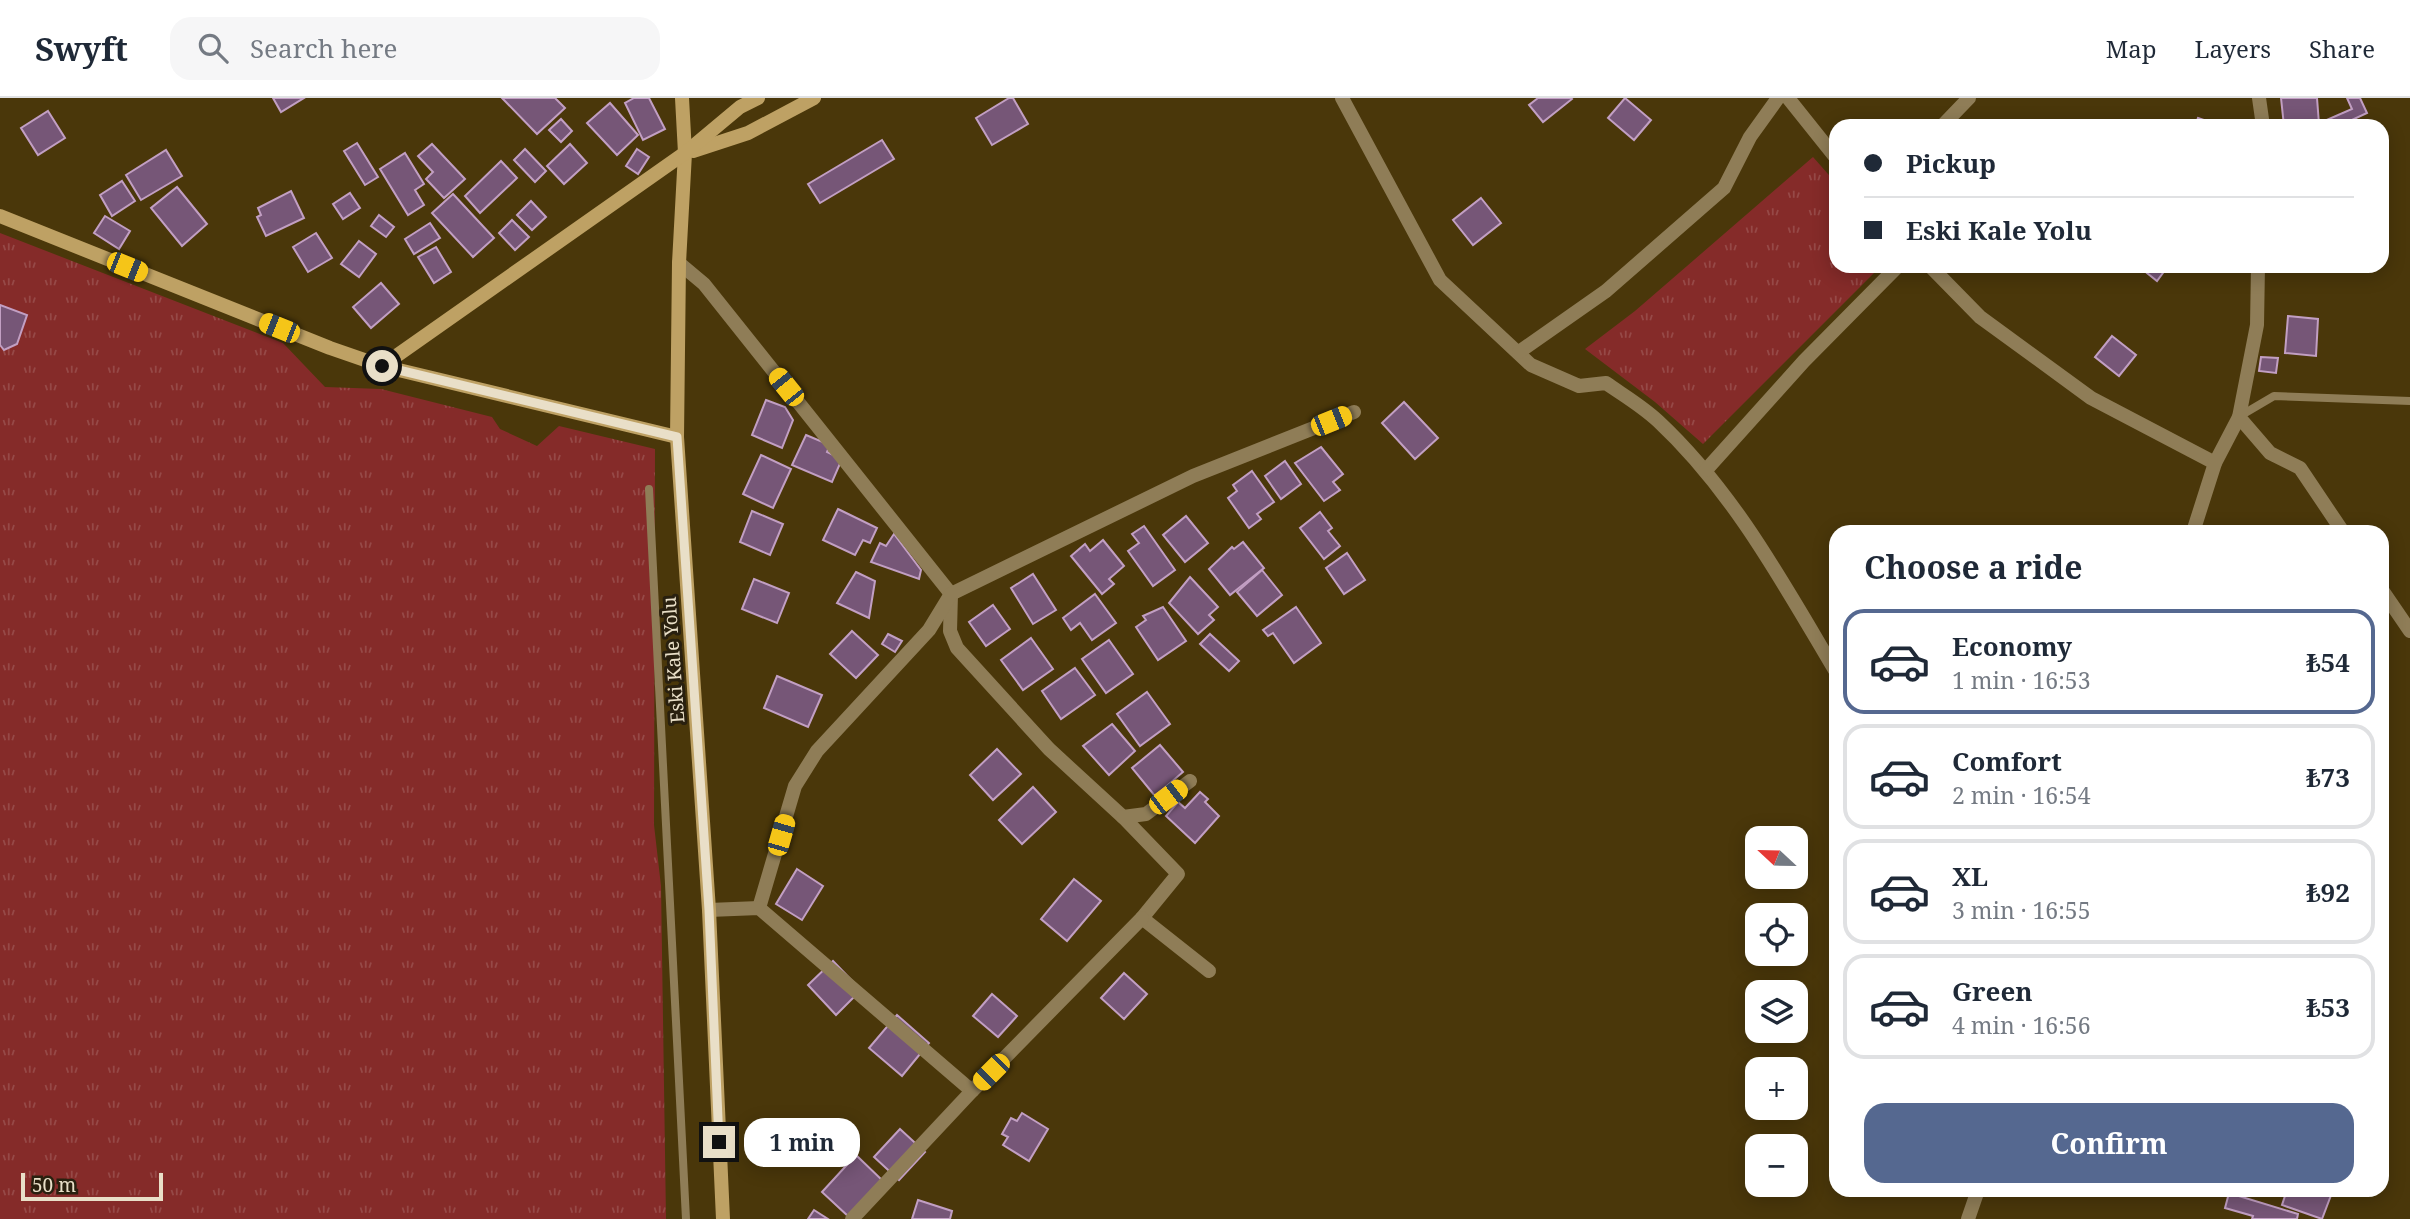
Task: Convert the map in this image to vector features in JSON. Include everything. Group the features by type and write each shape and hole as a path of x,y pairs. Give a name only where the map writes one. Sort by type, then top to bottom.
{"street":[{"name":"Eski Kale Yolu","path":"682,98 685,153 679,263 677,437 709,910 723,1219"},
{"path":"382,366 685,153 740,107 758,98"},
{"path":"685,153 748,133 814,98"},
{"path":"1342,98 1440,279 1531,365 1579,387 1606,383 1656,419 1706,470 1756,537 1829,660"},
{"path":"1519,352 1606,291 1724,188 1750,137 1779,98"},
{"path":"1788,98 1829,149"},
{"path":"1949,119 1969,98"},
{"path":"2259,98 2262,119"},
{"path":"0,216 330,348 382,366 677,437"},
{"path":"679,263 704,284 951,594 950,631 957,648 1049,749 1123,817 1178,874 1142,918 972,1091 852,1219"},
{"path":"1706,470 1804,361 1891,273"},
{"path":"1937,273 1980,317 2091,398 2215,463"},
{"path":"2195,525 2215,463 2239,417 2256,325 2258,273"},
{"path":"760,908 795,786 817,751 929,630 951,594 1193,476 1354,412"},
{"path":"2239,417 2270,453 2300,468 2338,525"},
{"path":"2389,600 2410,631"},
{"path":"1123,817 1146,814 1189,781"},
{"path":"709,910 760,908 972,1091"},
{"path":"1142,918 1209,971"},
{"path":"1968,1219 1976,1197"}],"lane":[{"path":"2239,417 2274,396 2410,401"},
{"path":"649,489 686,1219"}],"green space":[{"path":"1813,157 1829,175 1829,273 1874,273 1703,444 1655,402 1585,349 1635,311"},
{"path":"0,233 283,343 325,387 381,389 492,417 500,429 537,446 559,426 655,449 654,825 661,886 666,1219 0,1219"}],"building":[{"path":"273,98 304,98 281,112"},
{"path":"502,98 555,98 565,108 537,134"},
{"path":"634,98 649,98 665,129 643,140 625,103"},
{"path":"1013,98 1028,124 992,145 976,118"},
{"path":"1538,98 1572,99 1543,122 1529,105"},
{"path":"1625,98 1651,120 1634,140 1608,118"},
{"path":"2281,98 2317,98 2319,119 2283,119"},
{"path":"2347,98 2360,98 2367,113 2354,119 2329,119 2352,109"},
{"path":"610,103 638,135 617,155 587,123"},
{"path":"48,111 65,138 38,155 21,128"},
{"path":"561,119 572,131 561,142 549,130"},
{"path":"882,140 894,159 820,203 808,184"},
{"path":"357,143 378,177 365,185 344,151"},
{"path":"432,144 465,179 444,198 426,179 433,172 418,156"},
{"path":"570,144 587,163 564,184 547,166"},
{"path":"525,149 546,171 535,182 514,160"},
{"path":"637,149 649,157 638,174 626,166"},
{"path":"166,150 182,176 141,200 126,175"},
{"path":"405,153 424,184 415,190 424,205 408,215 380,169"},
{"path":"501,161 517,178 480,213 465,196"},
{"path":"122,181 135,201 112,216 100,195"},
{"path":"177,187 207,224 182,246 151,208"},
{"path":"291,191 304,218 266,236 257,217 261,215 258,208"},
{"path":"350,193 360,208 343,219 333,204"},
{"path":"453,194 494,238 473,257 432,213"},
{"path":"1481,198 1501,223 1473,245 1453,220"},
{"path":"531,201 546,217 532,230 517,215"},
{"path":"379,215 394,227 386,237 371,226"},
{"path":"105,216 130,231 119,249 94,233"},
{"path":"512,220 529,237 515,250 499,233"},
{"path":"430,223 440,238 414,254 405,239"},
{"path":"316,233 332,258 308,272 293,247"},
{"path":"359,241 376,254 359,277 341,264"},
{"path":"436,247 451,272 434,283 418,257"},
{"path":"2147,273 2163,273 2157,281"},
{"path":"381,283 399,304 371,328 353,307"},
{"path":"0,305 27,315 17,344 4,350 0,345"},
{"path":"2288,316 2318,319 2316,356 2285,353"},
{"path":"2112,336 2136,355 2119,376 2095,357"},
{"path":"2261,357 2278,358 2276,373 2259,371"},
{"path":"766,400 785,407 793,420 782,448 752,435"},
{"path":"1404,402 1438,438 1415,459 1382,423"},
{"path":"806,435 830,445 827,452 842,459 832,482 792,465"},
{"path":"1321,447 1343,474 1333,482 1340,490 1324,501 1295,463"},
{"path":"761,455 791,469 773,508 743,494"},
{"path":"1285,461 1301,484 1281,499 1265,476"},
{"path":"1252,471 1274,502 1257,514 1261,519 1249,528 1228,498 1237,491 1233,485"},
{"path":"838,509 877,528 870,543 863,540 855,555 823,540"},
{"path":"752,511 783,524 770,555 740,542"},
{"path":"1320,512 1332,528 1328,531 1340,546 1324,559 1300,528"},
{"path":"1186,516 1208,543 1185,562 1163,535"},
{"path":"1144,526 1175,570 1153,586 1128,551 1139,543 1132,534"},
{"path":"894,534 921,570 919,579 871,562 880,543 886,546"},
{"path":"1103,540 1124,566 1109,579 1114,584 1102,594 1071,556 1085,544 1090,551"},
{"path":"1243,542 1264,568 1230,595 1209,569 1232,547 1234,549"},
{"path":"1347,553 1365,580 1344,594 1326,568"},
{"path":"1262,570 1282,595 1257,616 1237,592"},
{"path":"856,572 875,581 869,618 837,603"},
{"path":"1033,574 1056,610 1033,624 1011,588"},
{"path":"1190,577 1218,607 1209,615 1214,620 1198,634 1169,603"},
{"path":"754,579 789,593 777,623 742,609"},
{"path":"1095,594 1116,623 1092,640 1080,623 1071,630 1063,618"},
{"path":"993,605 1010,629 986,646 969,622"},
{"path":"1163,607 1186,641 1158,660 1136,627 1146,620 1143,616"},
{"path":"1296,607 1321,643 1294,663 1273,633 1268,636 1263,630"},
{"path":"852,631 878,655 856,678 830,654"},
{"path":"888,634 902,641 895,652 882,644"},
{"path":"1210,634 1239,661 1229,671 1200,644"},
{"path":"1031,638 1053,669 1023,690 1001,660"},
{"path":"1109,640 1133,674 1106,693 1082,659"},
{"path":"1075,668 1095,695 1061,719 1042,691"},
{"path":"777,676 822,695 808,727 764,708"},
{"path":"1147,692 1170,724 1140,746 1117,714"},
{"path":"1112,724 1135,751 1109,775 1083,746"},
{"path":"1160,745 1183,772 1155,796 1132,768"},
{"path":"997,749 1021,774 993,800 970,775"},
{"path":"1033,787 1056,812 1022,844 999,820"},
{"path":"1200,792 1208,799 1205,802 1219,816 1195,843 1166,816 1178,802 1185,808"},
{"path":"797,869 823,886 802,920 776,904"},
{"path":"1074,879 1101,901 1067,941 1041,919"},
{"path":"833,961 861,990 836,1015 808,985"},
{"path":"1124,973 1147,994 1124,1019 1101,998"},
{"path":"992,994 1017,1016 998,1037 973,1016"},
{"path":"897,1015 929,1043 902,1076 869,1048"},
{"path":"1022,1113 1048,1129 1029,1161 1003,1145 1008,1137 1002,1134 1011,1118 1017,1121"},
{"path":"900,1129 925,1152 899,1180 874,1157"},
{"path":"856,1155 883,1181 849,1217 822,1192"},
{"path":"2228,1197 2242,1197 2298,1214 2297,1219 2252,1219 2253,1216 2225,1208"},
{"path":"2285,1197 2330,1197 2322,1219 2282,1205"},
{"path":"918,1200 952,1211 950,1219 912,1219"},
{"path":"814,1210 828,1219 808,1219"}],"route":[{"path":"382,366 677,437 709,910 719,1142"}]}
